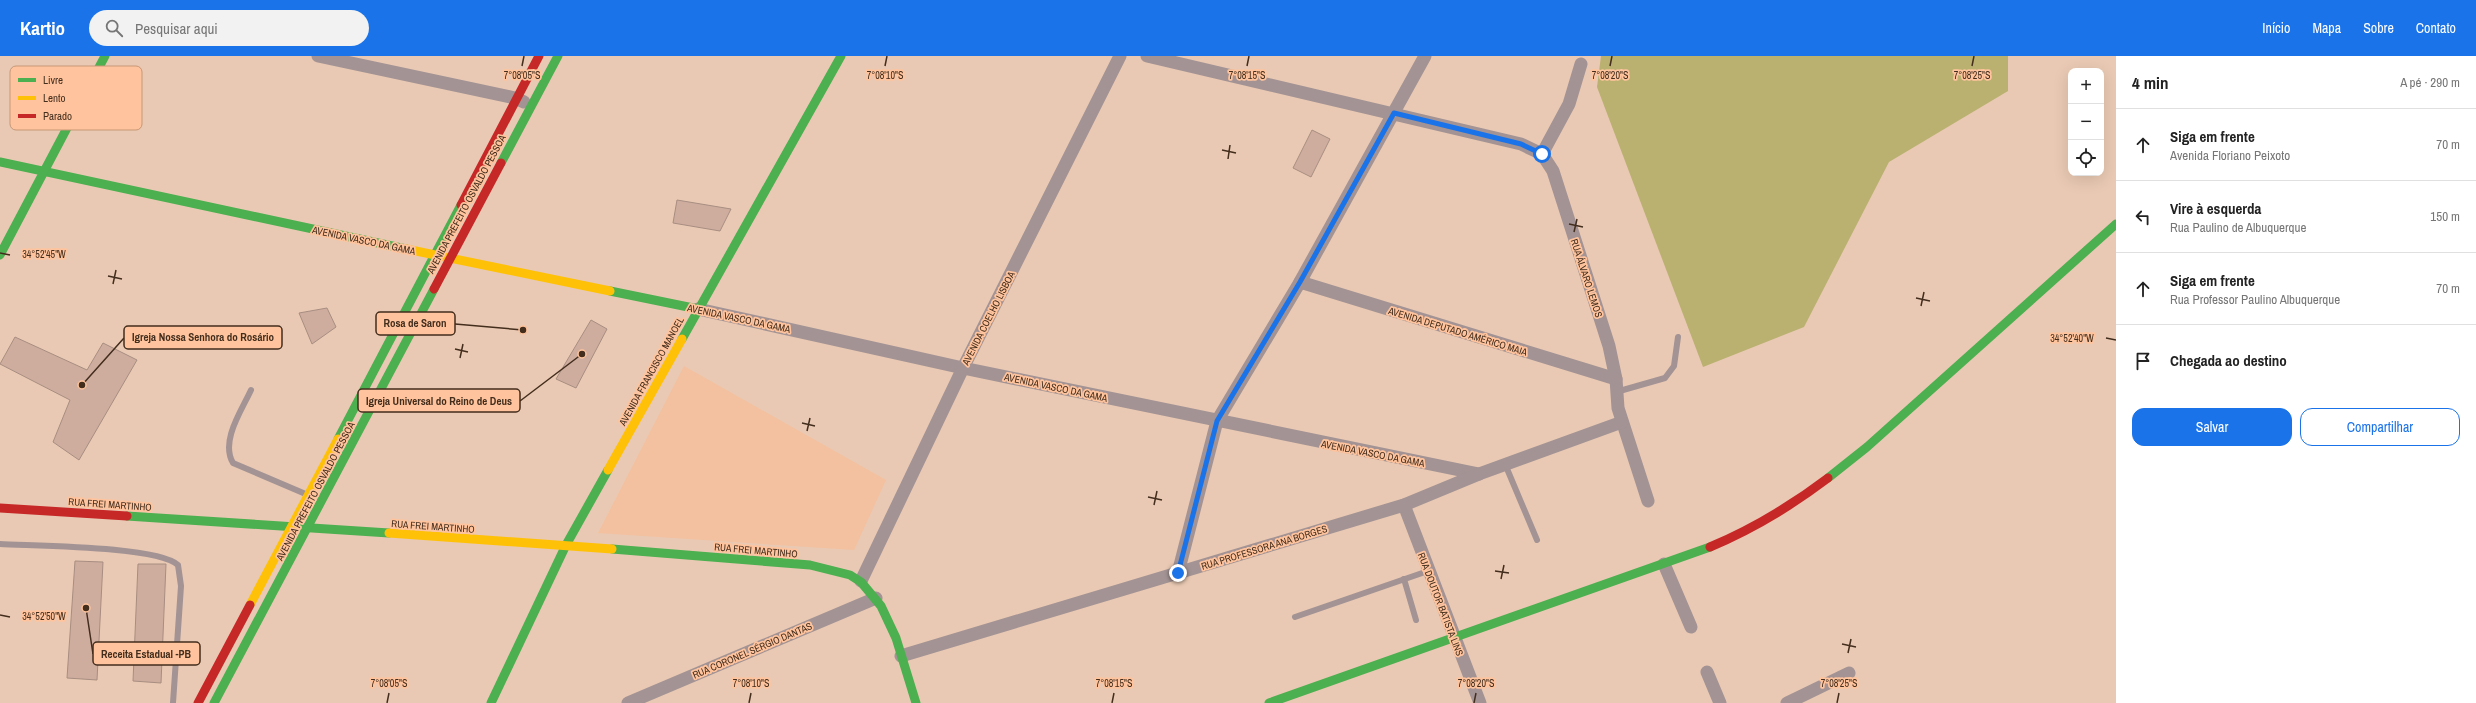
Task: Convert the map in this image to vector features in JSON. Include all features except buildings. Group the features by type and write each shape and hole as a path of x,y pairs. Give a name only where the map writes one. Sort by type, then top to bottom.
{"main road":[{"path":"100,66 105,56"},
{"name":"AVENIDA PREFEITO OSVALDO PESSOA","path":"198,703 309,496 433,255 539,56"},
{"name":"AVENIDA PREFEITO OSVALDO PESSOA","path":"214,703 308,529 449,258 558,56"},
{"name":"AVENIDA FRANCISCO MANOEL","path":"491,703 566,545 840,56"},
{"path":"0,255 65,130"},
{"name":"AVENIDA VASCO DA GAMA","path":"0,162 44,170 433,255 698,309"},
{"path":"1269,703 1664,564 1712,546 1763,522 1802,497 1867,447 2116,224"},
{"name":"RUA FREI MARTINHO","path":"0,508 566,545 810,565 835,569 861,581"},
{"path":"861,581 876,598 886,617 901,656 916,703"}],"street":[{"path":"318,56 516,98 531,105"},
{"name":"AVENIDA COELHO LISBOA","path":"861,581 963,368 1120,56"},
{"path":"1147,56 1521,144 1542,154 1569,104 1581,64"},
{"path":"1178,573 1217,421 1300,282 1425,56"},
{"name":"RUA ÁLVARO LEMOS","path":"1542,154 1553,171 1608,346 1622,422 1648,501"},
{"name":"AVENIDA DEPUTADO AMÉRICO MAIA","path":"1300,282 1616,386"},
{"name":"AVENIDA VASCO DA GAMA","path":"698,309 963,368 1479,474"},
{"name":"RUA PROFESSORA ANA BORGES","path":"901,656 1404,505 1505,464 1622,422"},
{"name":"RUA DOUTOR BATISTA LINS","path":"1404,505 1428,571 1480,703"},
{"path":"1664,564 1691,627"},
{"name":"RUA CORONEL SÉRGIO DANTAS","path":"628,703 876,598"},
{"path":"1707,672 1720,703"},
{"path":"1787,703 1849,674"}],"lane":[{"path":"1616,386 1665,378 1674,366 1678,338"},
{"path":"251,390 232,431 228,455 233,463 309,496"},
{"path":"376,399 436,404"},
{"path":"1505,464 1536,540"},
{"path":"0,544 88,548 162,556 178,565 181,586 173,703"},
{"path":"1295,617 1428,571"},
{"path":"1404,579 1416,620"}],"shaded area":[{"path":"1601,56 2008,56 2008,91 1889,162 1804,327 1703,367 1597,87"},
{"path":"684,366 886,480 854,550 598,533"}],"traffic: fast":[{"path":"100,66 105,56"},
{"path":"501,163 558,56"},
{"path":"682,339 841,56"},
{"path":"0,255 66,130"},
{"path":"0,162 406,249"},
{"path":"338,439 461,205"},
{"path":"1828,478 1867,447 2116,224"},
{"path":"214,703 434,289"},
{"path":"610,291 698,309"},
{"path":"491,703 566,545 608,470"},
{"path":"127,516 389,533"},
{"path":"1269,703 1710,547"},
{"path":"612,549 810,565 850,575 861,582 881,606 896,638 916,703"}],"traffic: slow":[{"path":"406,249 610,291"},
{"path":"608,470 682,339"},
{"path":"250,605 338,439"},
{"path":"389,533 612,549"}],"traffic: jam":[{"path":"461,205 539,56"},
{"path":"434,289 501,163"},
{"path":"1710,547 1741,533 1771,516 1828,478"},
{"path":"0,508 127,516"},
{"path":"198,703 250,605"}],"place":[{"name":"Rosa de Saron","path":"523,330"},
{"name":"Igreja Universal do Reino de Deus","path":"582,354"},
{"name":"Igreja Nossa Senhora do Rosário","path":"82,385"},
{"name":"Receita Estadual -PB","path":"86,608"}],"route":[{"path":"1178,573 1217,421 1300,282 1394,113 1521,144 1533,148 1542,154"}]}
